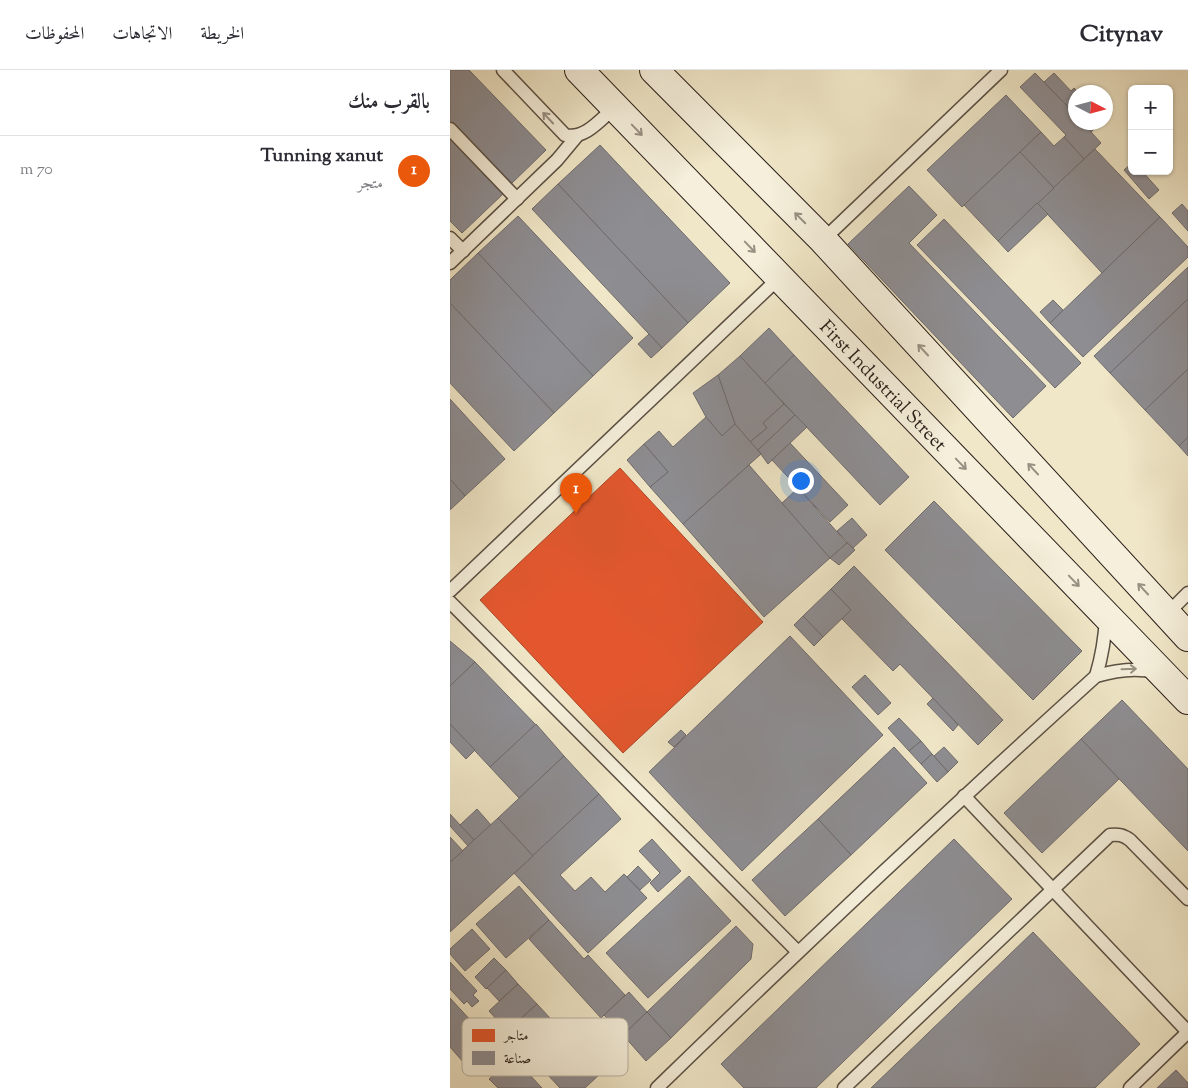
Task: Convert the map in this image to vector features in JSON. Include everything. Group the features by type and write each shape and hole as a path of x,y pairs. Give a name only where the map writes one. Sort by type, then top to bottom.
{"main road":[{"name":"First Industrial Street","path":"579,70 1188,700"},
{"path":"654,70 822,240 1188,637"}],"lane":[{"path":"503,70 565,135 577,136 583,134 615,107"},
{"path":"822,240 1000,70"},
{"path":"450,129 517,200"},
{"path":"450,263 558,160 577,136"},
{"path":"450,238 463,251"},
{"path":"450,591 780,277"},
{"path":"1166,614 1188,594"},
{"path":"450,602 797,952"},
{"path":"1096,676 1103,649 1106,614"},
{"path":"657,1088 797,952 1096,676 1122,669 1162,674"},
{"path":"964,796 1188,1032 1130,1088"},
{"path":"844,1088 1110,835 1124,835 1188,899"}],"building: متاجر":[{"path":"620,468 763,622 623,753 480,600"}],"building: صناعة":[{"path":"450,70 469,70 546,150 510,185 450,122"},
{"path":"1035,73 1068,107 1068,130 1089,130 1101,143 1084,159 1064,137 1066,135 1020,87"},
{"path":"1054,73 1068,88 1068,107 1044,82"},
{"path":"1006,95 1041,132 962,207 927,170"},
{"path":"1041,132 1054,146 1064,137 1084,159 1054,188 1020,152"},
{"path":"450,139 503,194 462,233 450,221"},
{"path":"600,145 730,283 688,323 558,184"},
{"path":"1095,149 1160,217 1102,273 1037,203"},
{"path":"1020,152 1054,188 998,241 964,205"},
{"path":"1128,166 1128,175 1124,170"},
{"path":"1128,175 1146,175 1159,190 1149,199"},
{"path":"558,184 688,323 662,348 532,209"},
{"path":"909,186 937,215 909,243 1046,386 1013,418 848,244"},
{"path":"1037,203 1048,214 1008,252 998,241"},
{"path":"1182,204 1188,211 1188,231 1172,213"},
{"path":"518,216 633,338 593,376 478,253"},
{"path":"1160,217 1188,247 1188,257 1083,357 1050,323"},
{"path":"944,219 1081,363 1055,388 917,245"},
{"path":"478,253 593,376 554,413 450,303 450,280"},
{"path":"1188,267 1188,299 1110,373 1094,356"},
{"path":"1188,299 1188,369 1145,410 1110,373"},
{"path":"1053,300 1063,310 1050,323 1040,312"},
{"path":"450,303 554,413 514,451 450,383"},
{"path":"769,328 794,355 765,383 740,356"},
{"path":"649,334 662,348 651,358 638,344"},
{"path":"794,355 909,477 880,505 765,383"},
{"path":"740,356 784,404 763,423 767,428 750,442 735,424 718,375"},
{"path":"1188,369 1188,437 1179,446 1145,410"},
{"path":"718,375 735,424 722,436 706,417 693,393"},
{"path":"450,399 505,459 465,496 450,479"},
{"path":"784,404 795,415 758,450 750,442 767,428 763,423"},
{"path":"795,415 807,427 768,464 758,450"},
{"path":"706,417 722,436 735,424 761,454 683,524 650,487 668,472 644,444 659,431 673,447"},
{"path":"1188,437 1188,456 1179,446"},
{"path":"790,443 848,505 830,522 772,460"},
{"path":"644,444 668,472 650,487 627,460"},
{"path":"749,465 830,558 764,617 683,524"},
{"path":"450,479 465,496 450,510"},
{"path":"798,488 847,543 830,558 782,503"},
{"path":"934,501 1082,651 1033,700 885,550"},
{"path":"852,518 867,535 853,548 837,531"},
{"path":"847,543 855,550 839,565 830,558"},
{"path":"854,566 1003,720 978,745 900,664 893,671 842,619 851,610 831,589"},
{"path":"831,589 851,610 823,637 803,616"},
{"path":"803,616 823,637 814,646 794,625"},
{"path":"790,636 883,735 742,871 649,772"},
{"path":"450,641 475,662 450,686"},
{"path":"475,662 536,725 490,767 450,724 450,686"},
{"path":"865,675 891,703 878,715 852,687"},
{"path":"933,698 958,725 953,731 927,704"},
{"path":"1122,700 1188,769 1188,851 1081,739"},
{"path":"899,718 921,741 909,751 888,728"},
{"path":"450,724 475,750 466,759 450,742"},
{"path":"536,724 564,756 519,798 490,767"},
{"path":"681,730 686,735 674,747 668,742"},
{"path":"1081,739 1119,779 1042,853 1004,813"},
{"path":"921,741 932,754 921,764 909,751"},
{"path":"894,747 927,783 851,855 818,819"},
{"path":"944,747 958,762 948,772 934,756"},
{"path":"932,754 948,772 937,782 921,764"},
{"path":"564,756 599,794 533,856 498,818"},
{"path":"599,794 621,819 560,875 575,891 591,877 605,892 624,874 647,898 588,953 514,873"},
{"path":"477,809 491,825 474,840 460,825"},
{"path":"450,814 474,840 468,846 450,826"},
{"path":"498,818 533,856 450,932 450,862"},
{"path":"818,819 851,855 785,916 752,880"},
{"path":"450,837 463,851 450,862"},
{"path":"652,839 681,871 658,892 650,883 660,873 639,851"},
{"path":"954,839 1012,899 816,1088 744,1088 721,1064"},
{"path":"638,866 651,880 640,890 627,877"},
{"path":"689,876 731,921 648,998 606,953"},
{"path":"519,886 549,920 506,958 476,924"},
{"path":"549,920 584,959 588,955 625,995 601,1018 529,939"},
{"path":"736,926 753,944 751,959 671,1038 647,1012"},
{"path":"472,929 490,949 465,971 450,954 450,949"},
{"path":"1033,932 1140,1044 1095,1088 871,1088"},
{"path":"494,958 506,970 486,989 475,977"},
{"path":"450,962 477,991 473,995 479,1001 472,1007 467,1001 464,1004 450,989"},
{"path":"506,970 518,984 499,1001 487,988"},
{"path":"518,984 537,1004 521,1018 495,1018 489,1011"},
{"path":"629,992 647,1012 628,1030 628,1018 607,1018 604,1015"},
{"path":"450,998 468,1018 462,1018 462,1061 450,1047"},
{"path":"537,1004 550,1018 521,1018"},
{"path":"647,1012 671,1038 646,1061 628,1041 628,1030"},
{"path":"1176,1070 1188,1083 1188,1088 1157,1088"},
{"path":"492,1076 531,1076 542,1088 498,1088 489,1079"},
{"path":"549,1076 598,1076 585,1088 560,1088"}],"place":[{"name":"Tunning xanut","path":"576,514"}]}
